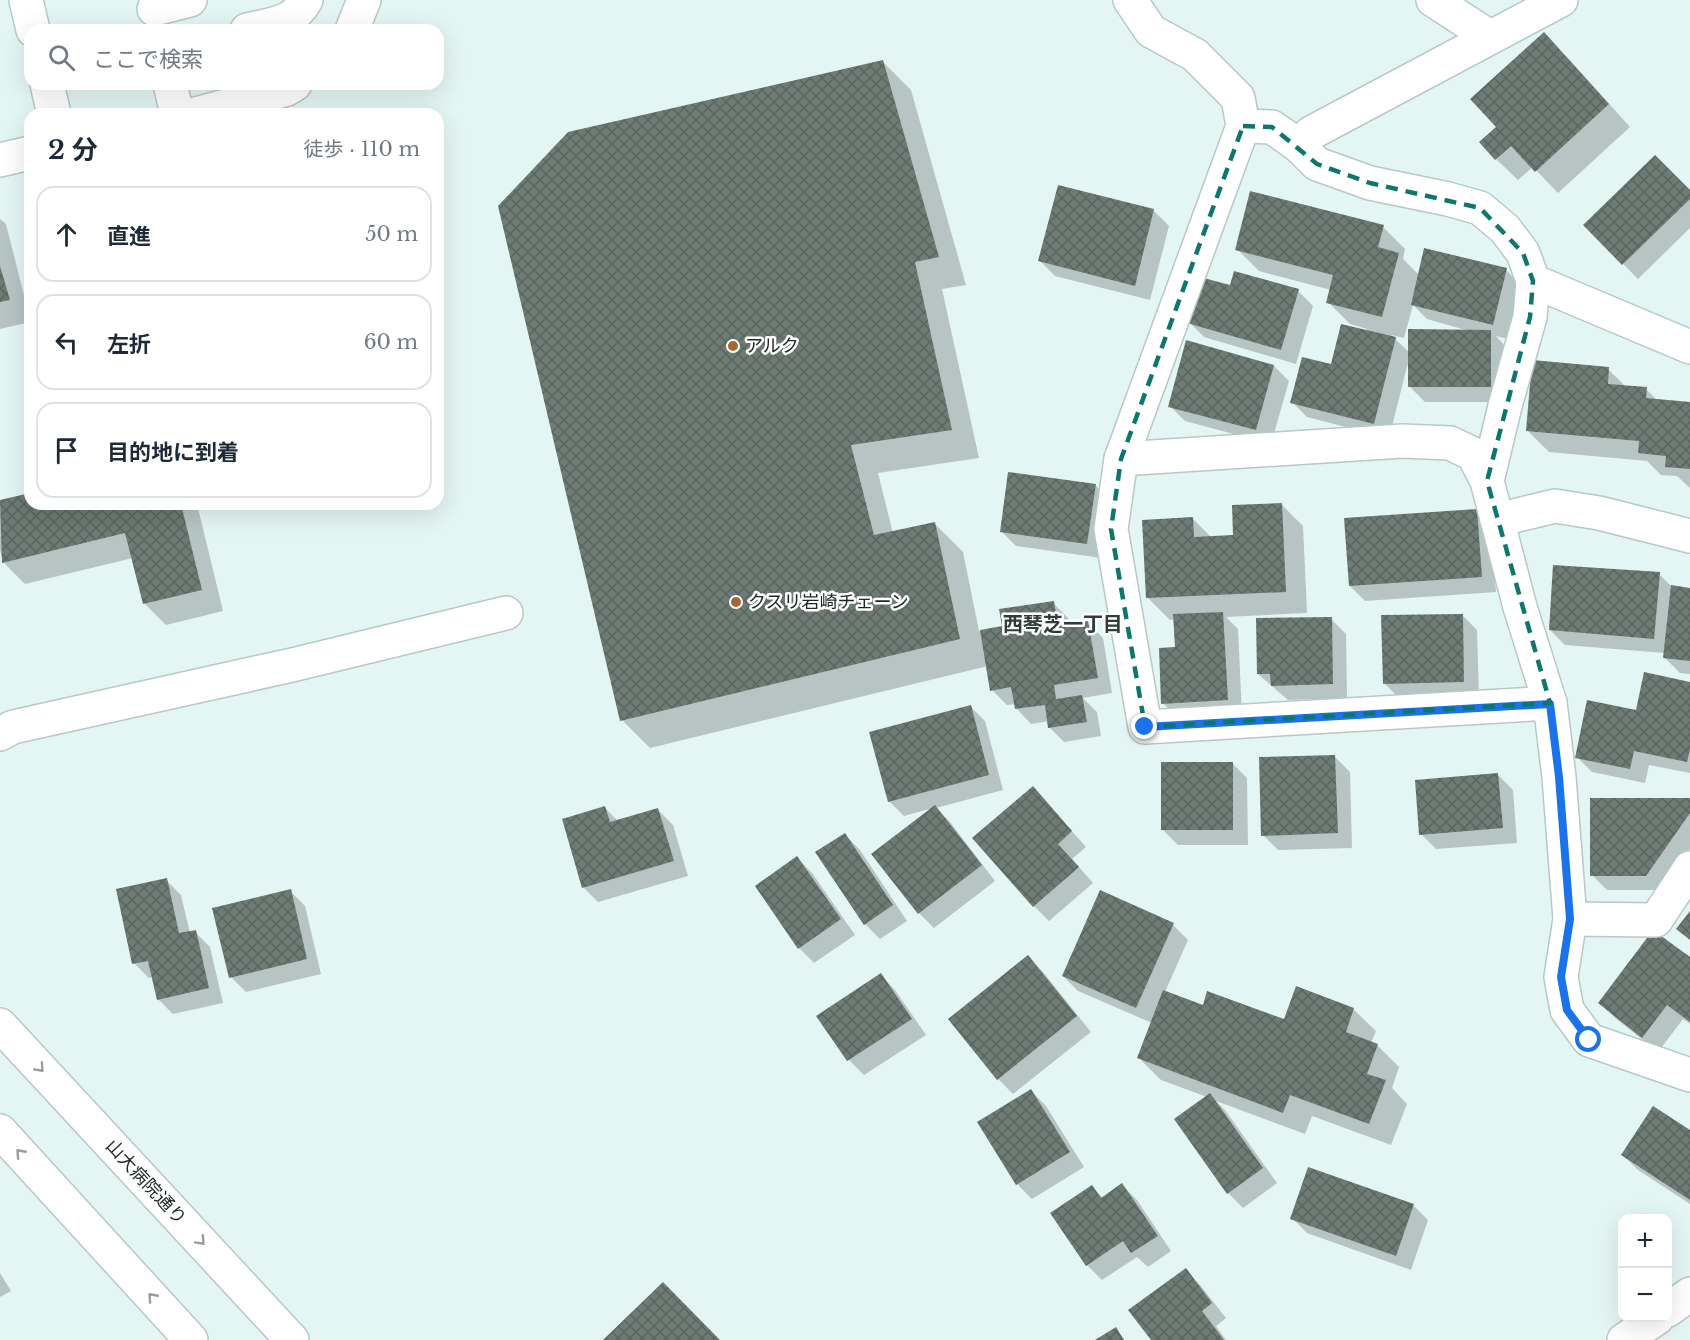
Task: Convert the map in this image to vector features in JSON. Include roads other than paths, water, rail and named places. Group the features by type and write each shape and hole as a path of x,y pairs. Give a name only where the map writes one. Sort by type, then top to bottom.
{"street":[{"path":"26,0 32,24"},
{"path":"154,13 190,0"},
{"path":"273,24 285,21 300,12 306,0"},
{"path":"354,24 364,0"},
{"path":"1130,0 1151,31 1195,55 1238,98 1243,126 1121,459 1111,529 1145,727 1550,704"},
{"path":"1433,0 1491,37"},
{"path":"1299,146 1311,133 1560,0"},
{"path":"48,90 53,108"},
{"path":"171,90 176,108"},
{"path":"218,108 283,90"},
{"path":"1243,126 1272,127 1299,146 1317,164 1370,183 1480,208 1505,229 1523,253 1533,281 1530,317 1487,481"},
{"path":"0,160 24,154"},
{"path":"1533,281 1690,347"},
{"path":"1121,459 1402,441 1449,443 1473,454 1487,481 1520,607 1550,704 1559,777 1570,919 1561,977 1567,1010 1589,1040 1690,1075"},
{"path":"1497,520 1555,506 1599,513 1690,536"},
{"path":"0,734 13,727 292,665 506,613"},
{"path":"1570,919 1656,920 1690,868"},
{"name":"山大病院通り","path":"0,1025 292,1340"},
{"path":"0,1131 191,1340"},
{"path":"1672,1307 1690,1294"},
{"path":"1624,1340 1649,1322"}],"place":[{"name":"アルク","path":"733,346"},
{"name":"クスリ岩崎チェーン","path":"736,602"}],"district":[{"name":"西琴芝一丁目","path":"1063,624"}]}
